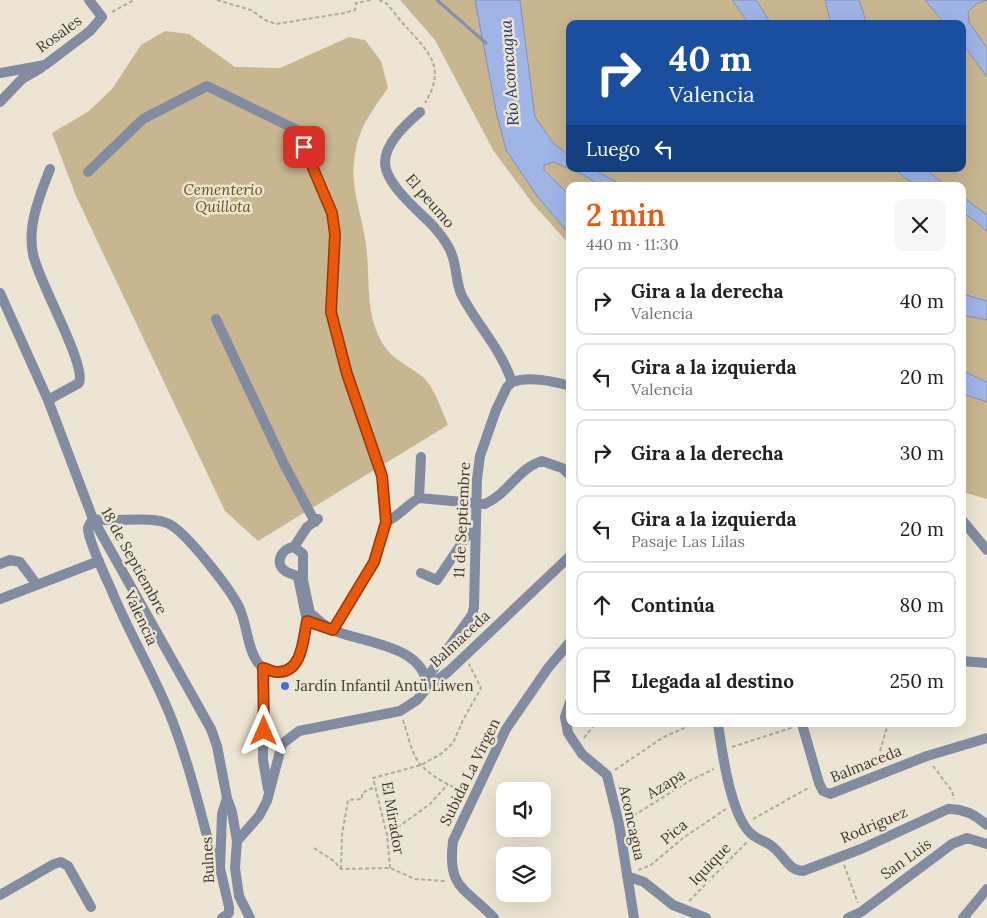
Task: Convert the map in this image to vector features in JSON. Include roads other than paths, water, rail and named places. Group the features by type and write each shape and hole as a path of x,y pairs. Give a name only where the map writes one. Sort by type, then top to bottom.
{"street":[{"name":"Rosales","path":"0,73 45,65 90,31 102,17 90,0"},
{"path":"0,102 22,79 45,65"},
{"path":"88,172 143,118 207,86 297,130 332,213 335,234 331,312 347,374 382,476 386,522 374,562 333,630"},
{"name":"El peumo","path":"420,112 407,123 386,154 387,173 442,237 453,256 461,294 498,350 512,382"},
{"path":"48,400 75,386 81,378 76,360 37,269 33,253 32,233 38,198 50,169"},
{"name":"18 de Septiembre","path":"0,294 48,400 93,519 211,729 217,746 237,841"},
{"path":"93,519 107,522 140,520 169,524 184,537 227,588 240,610 256,662 263,668 278,672 291,668 300,657 307,621 298,577 287,572 280,563 282,552 294,547 307,526 316,520 284,464 216,319"},
{"path":"512,382 538,380 566,385"},
{"name":"11 de Septiembre","path":"427,683 472,615 474,607 477,479 480,456 496,410 507,387 512,382"},
{"path":"419,498 420,457"},
{"path":"386,522 396,517 411,502 419,498 485,504 494,499 526,468 542,460 566,473"},
{"name":"Valencia","path":"93,519 88,529 99,561 125,623 157,685 172,720 186,758 212,855"},
{"path":"966,525 987,550"},
{"path":"421,573 437,580 470,531 475,531"},
{"path":"294,547 303,554 303,580 310,613 333,630"},
{"path":"0,564 10,560 20,562 38,585"},
{"name":"Balmaceda","path":"237,841 259,816 269,795 282,744 291,736 299,732 400,711 417,700 427,683 465,656 566,560"},
{"path":"0,599 99,561"},
{"path":"307,621 406,653 417,663 427,683"},
{"name":"Subida La Virgen","path":"494,918 462,890 455,880 451,859 453,841 506,729 548,668 566,647"},
{"path":"966,661 987,663"},
{"path":"263,668 264,760 269,795"},
{"name":"Aconcagua","path":"567,727 576,748 607,775 619,824 634,918"},
{"name":"Rodriguez","path":"718,727 735,804 744,824 754,836 774,848 794,870 803,871 894,835 940,812 957,808 976,816 987,825"},
{"name":"Balmaceda","path":"803,727 819,783 823,791 830,794 927,756 978,739 987,738"},
{"name":"Bulnes","path":"222,918 229,913 221,876 220,854 222,814 228,798"},
{"name":"San Luis","path":"848,918 861,912 952,844 967,838 987,844"},
{"path":"237,841 235,868 239,896 250,918"},
{"path":"0,895 54,864 61,862 68,866 91,907"},
{"path":"627,875 644,882 673,904 706,918"},
{"path":"967,917 987,889"}],"water":[{"name":"Río Aconcagua","path":"475,0 520,0 535,117 553,143 566,153 566,167 553,162 544,165 544,170 566,192 566,230 537,196 506,150 496,111"},
{"path":"732,0 756,0 768,20 746,20"},
{"path":"825,0 859,0 866,20 830,20"},
{"path":"925,0 987,0 976,4 968,12 969,22 987,48 987,77 966,48 966,20 942,20"},
{"path":"577,172 598,172 616,182 595,182"},
{"path":"899,172 929,172 942,182 911,182"},
{"path":"966,199 987,215 987,232 966,215"},
{"path":"966,295 987,301 987,320 966,316"},
{"path":"966,372 987,382 987,402 966,395"}],"waterway":[{"path":"437,0 486,43"}],"place":[{"name":"Jardín Infantil Antü Liwen","path":"285,686"}],"park label":[{"name":"Cementerio Quillota","path":"223,198"}]}
